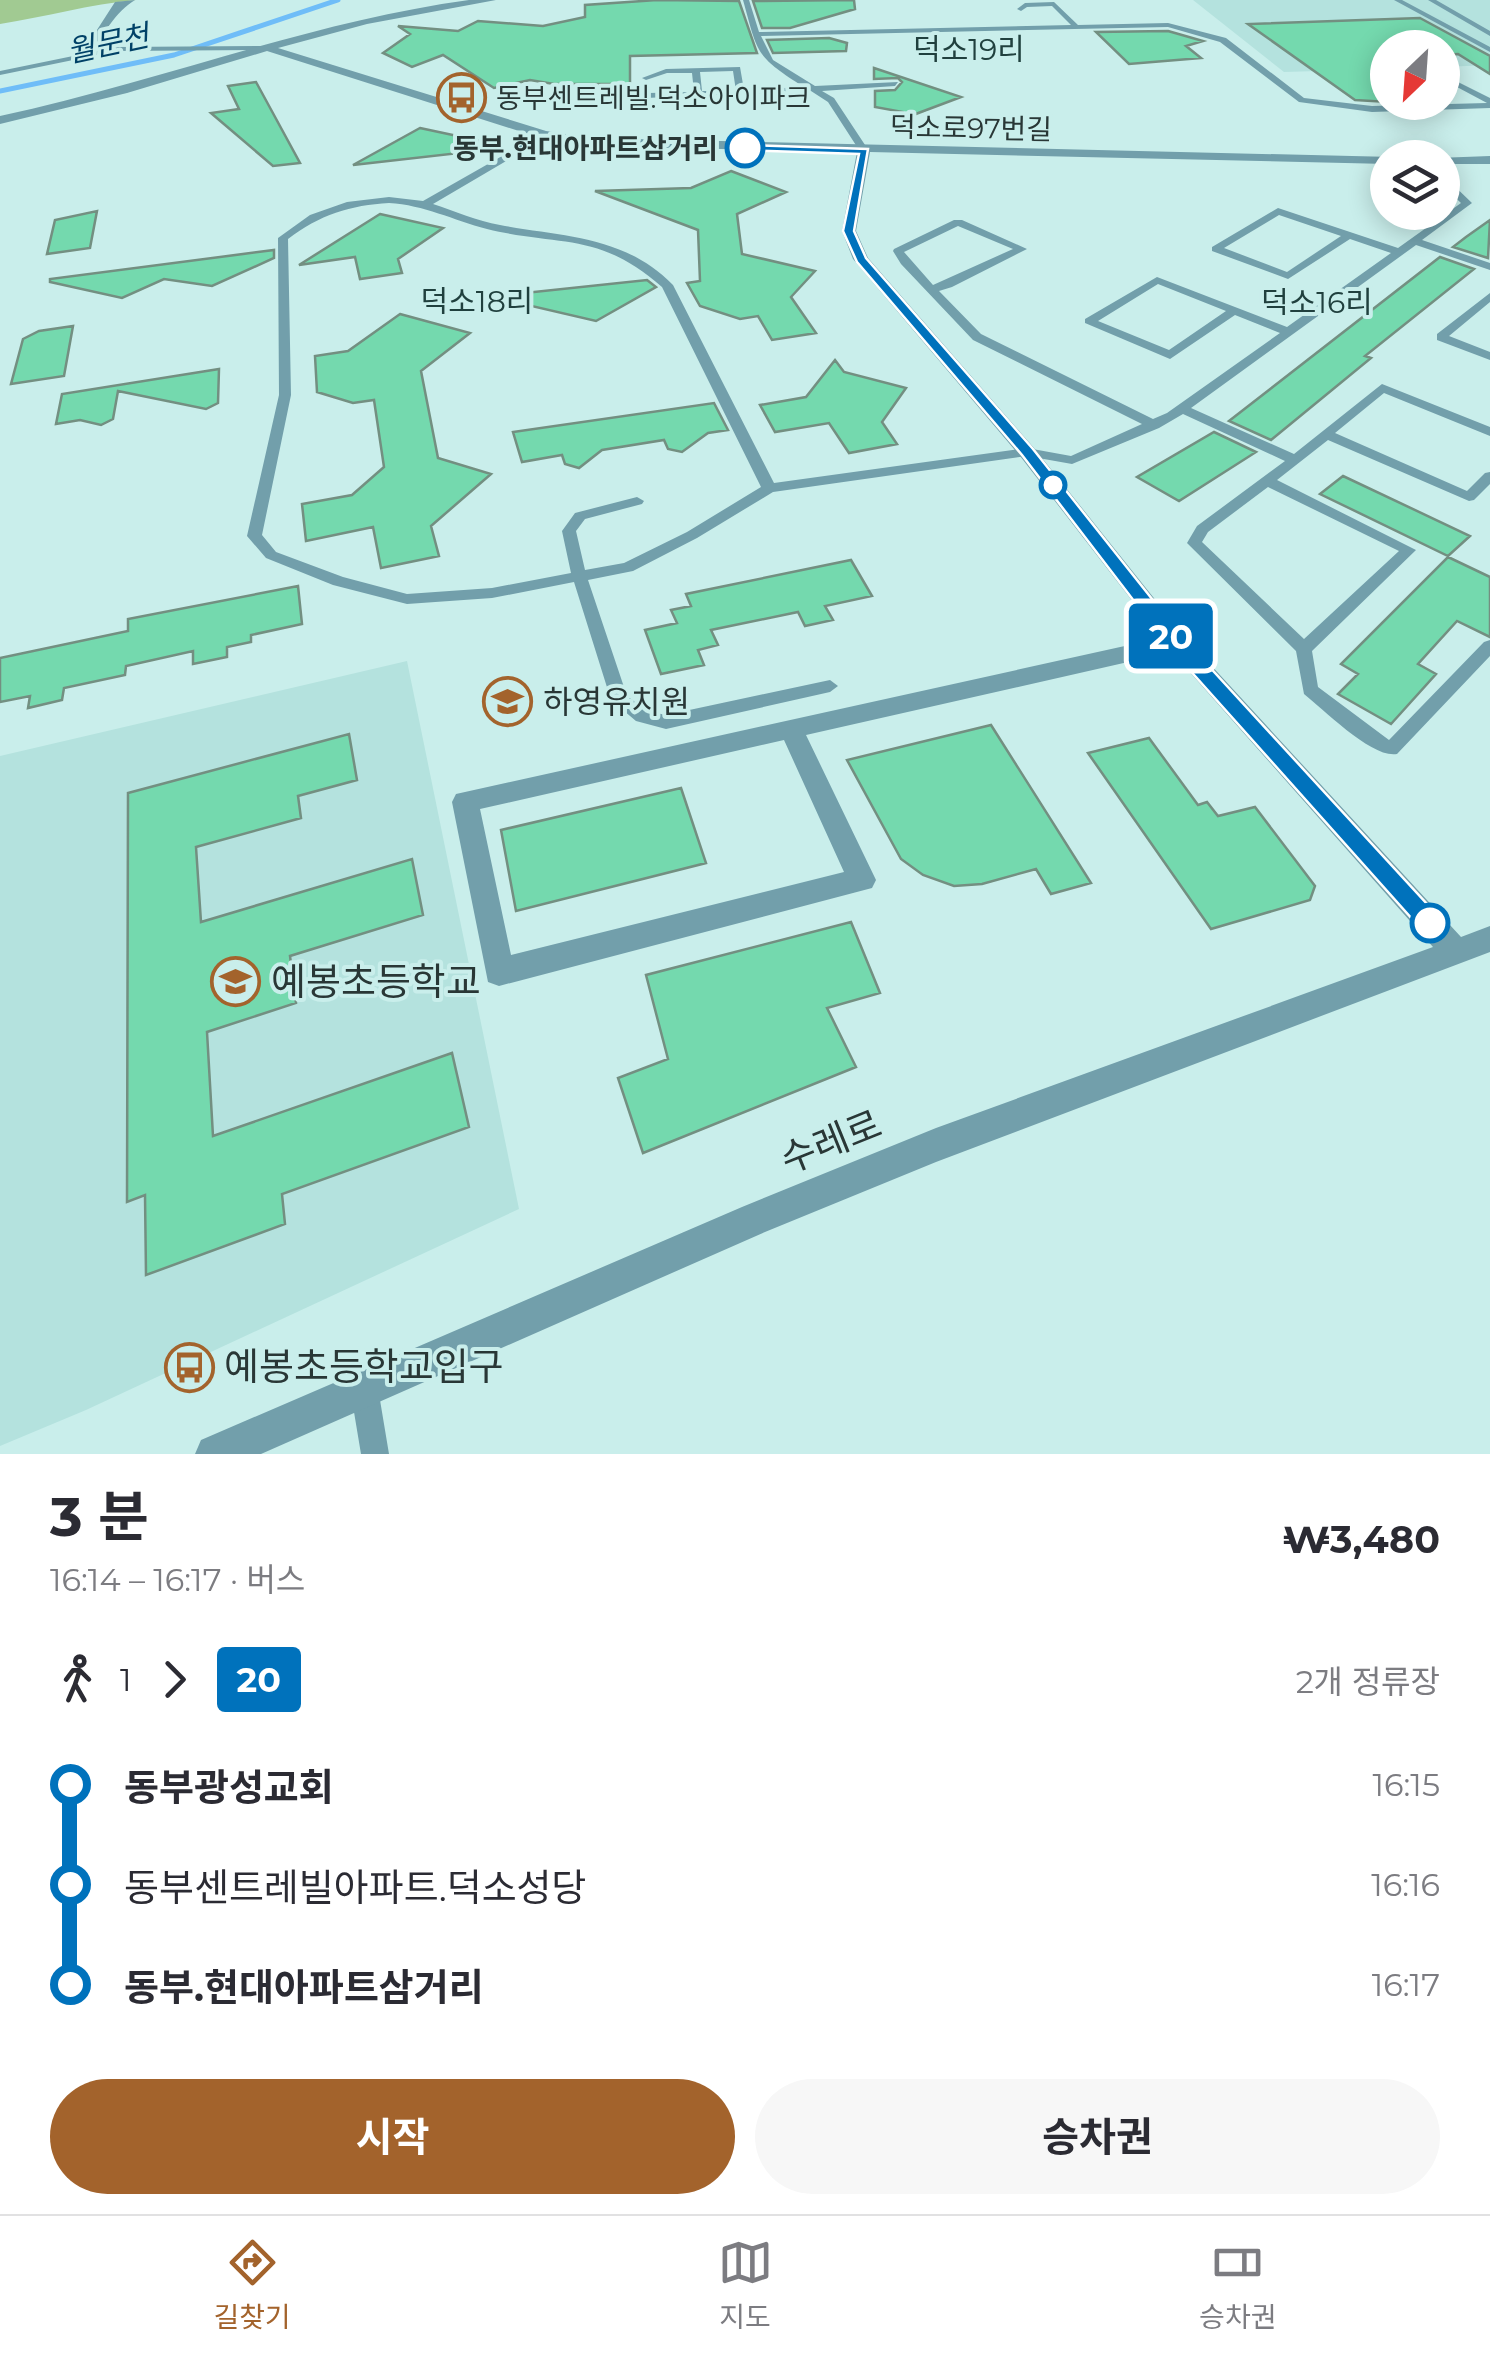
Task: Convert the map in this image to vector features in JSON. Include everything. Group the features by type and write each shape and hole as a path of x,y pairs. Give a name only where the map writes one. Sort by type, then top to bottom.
{"street":[{"path":"91,55 90,47 118,4 130,0"},
{"path":"1,121 119,93 260,48 369,20 491,0"},
{"name":"덕소로97번길","path":"260,48 544,135 639,146 1370,160"},
{"path":"864,151 849,231 861,259 1028,452 1176,643 1455,950"},
{"path":"1460,160 1490,160"},
{"path":"791,729 862,880 499,972 465,802 791,729 1176,643"},
{"name":"수레로","path":"215,1454 754,1219 918,1153 1490,939"}],"lane":[{"path":"746,0 770,62 830,100 864,151"},
{"path":"1397,0 1490,50"},
{"path":"1431,0 1490,34"},
{"path":"1021,9 1025,5 1054,4 1075,24"},
{"path":"756,34 1075,24 1168,25 1223,40 1302,100 1372,109 1490,103"},
{"path":"0,73 117,49 260,48"},
{"path":"646,78 666,71 737,70 740,93"},
{"path":"696,71 698,94"},
{"path":"648,96 895,84"},
{"path":"1460,86 1490,103"},
{"path":"424,205 544,135"},
{"path":"770,488 667,284 644,262 578,236 466,222 424,205 350,204 303,220 283,238 285,395 254,536 271,555 338,581 407,599 492,593 628,567 692,535 770,488 1028,452 1072,460 1182,409 1468,203 1460,196"},
{"path":"1460,206 1464,206"},
{"path":"1349,235 1288,276 1216,249 1278,211 1400,252"},
{"path":"931,289 948,285 1022,248 958,222 898,252 931,289 977,338 1154,425"},
{"path":"1414,241 1490,267"},
{"path":"1234,310 1170,355 1089,321 1157,280 1234,310 1289,332"},
{"path":"1489,299 1441,337 1490,356"},
{"path":"1490,432 1382,388 1202,530 1194,543 1304,650 1310,690 1370,738 1391,749 1490,646"},
{"path":"1182,409 1295,460"},
{"path":"1326,434 1469,497 1490,476"},
{"path":"1267,481 1409,550 1304,650"},
{"path":"637,501 580,516 569,531 620,700 642,716 666,722 830,686"},
{"path":"364,1388 374,1454"}],"shaded area":[{"path":"1193,0 1490,0 1490,65 1460,66 1460,30 1370,30 1370,69 1284,72"},
{"name":"예봉초등학교","path":"407,661 519,1209 0,1446 0,756"}],"green space":[{"path":"0,0 136,0 0,24"}],"building":[{"path":"657,0 739,1 757,53 630,56 630,84 554,84 530,80 494,88 443,55 412,67 383,53 410,34 398,26 458,31 478,21 543,26 585,17 585,5"},
{"path":"854,0 855,9 790,28 762,28 753,1"},
{"path":"1420,18 1442,30 1370,30 1370,101 1355,100 1248,24"},
{"path":"1168,31 1203,41 1186,46 1201,58 1129,64 1096,32"},
{"path":"829,38 847,43 846,51 773,53 767,40"},
{"path":"1460,40 1490,56 1490,74 1460,55"},
{"path":"874,68 961,97 905,118 903,112 875,107 875,91 895,90 902,82 898,78 874,79"},
{"path":"256,82 300,163 273,166 211,113 239,109 228,86"},
{"path":"420,128 495,144 495,149 353,165"},
{"path":"731,171 786,192 737,214 742,254 815,271 791,297 816,333 772,340 758,316 740,319 700,306 687,283 700,281 698,230 595,191 691,188"},
{"path":"97,211 90,248 47,254 55,220"},
{"path":"380,214 443,228 398,259 402,273 360,279 355,257 299,265"},
{"path":"1490,220 1488,258 1453,247 1466,237"},
{"path":"274,250 274,258 212,286 164,279 122,298 50,282 50,279"},
{"path":"1440,257 1474,269 1365,356 1371,358 1271,440 1229,421"},
{"path":"647,280 656,287 596,321 506,300 506,295"},
{"path":"400,314 470,333 421,371 438,458 491,474 431,526 439,556 381,568 373,527 306,541 302,504 352,495 384,467 374,400 353,403 317,392 315,356 348,351"},
{"path":"73,326 64,376 11,384 23,339 39,331"},
{"path":"835,360 844,372 906,388 882,422 897,444 849,453 829,423 775,432 760,405 806,397"},
{"path":"219,369 218,403 206,409 118,391 113,419 101,425 80,420 56,424 62,394"},
{"path":"714,403 728,430 708,433 682,452 668,449 664,440 602,450 579,468 565,464 562,455 522,462 513,432"},
{"path":"1214,432 1256,452 1179,501 1137,477"},
{"path":"1343,476 1470,536 1448,556 1320,494"},
{"path":"1448,557 1490,577 1490,637 1457,621 1418,664 1436,674 1391,724 1338,694 1358,674 1341,664"},
{"path":"851,560 872,596 825,606 833,620 805,626 798,612 711,630 718,645 698,650 704,665 661,674 645,630 677,623 671,610 691,606 686,594"},
{"path":"298,586 302,624 251,635 251,642 227,647 227,657 193,664 193,651 126,666 125,675 64,688 62,700 28,708 30,696 0,702 0,658 128,631 128,619"},
{"path":"991,725 1091,883 1051,894 1036,869 982,884 954,886 923,875 901,859 847,760"},
{"path":"349,734 357,780 298,796 301,818 196,847 201,922 412,859 423,915 290,956 296,1003 207,1032 213,1136 452,1053 469,1127 282,1194 285,1224 146,1275 145,1195 127,1202 128,793"},
{"path":"1149,738 1198,805 1207,802 1218,816 1255,807 1315,886 1310,900 1211,929 1088,753"},
{"path":"681,788 706,863 516,911 501,830"},
{"path":"851,922 880,993 827,1008 856,1067 643,1153 618,1078 668,1059 646,975"}],"waterway":[{"name":"월문천","path":"0,91 174,55 338,0"}],"bus line":[{"name":"20","path":"745,148 864,151 849,231 861,259 1028,452 1176,643 1430,923"}],"place":[{"name":"동부센트레빌.덕소아이파크","path":"461,98"},
{"name":"동부.현대아파트삼거리","path":"745,148"},
{"name":"하영유치원","path":"508,702"},
{"name":"예봉초등학교","path":"236,982"},
{"name":"예봉초등학교입구","path":"189,1367"}],"district":[{"name":"덕소19리","path":"969,50"},
{"name":"덕소18리","path":"477,302"},
{"name":"덕소16리","path":"1317,303"}]}
